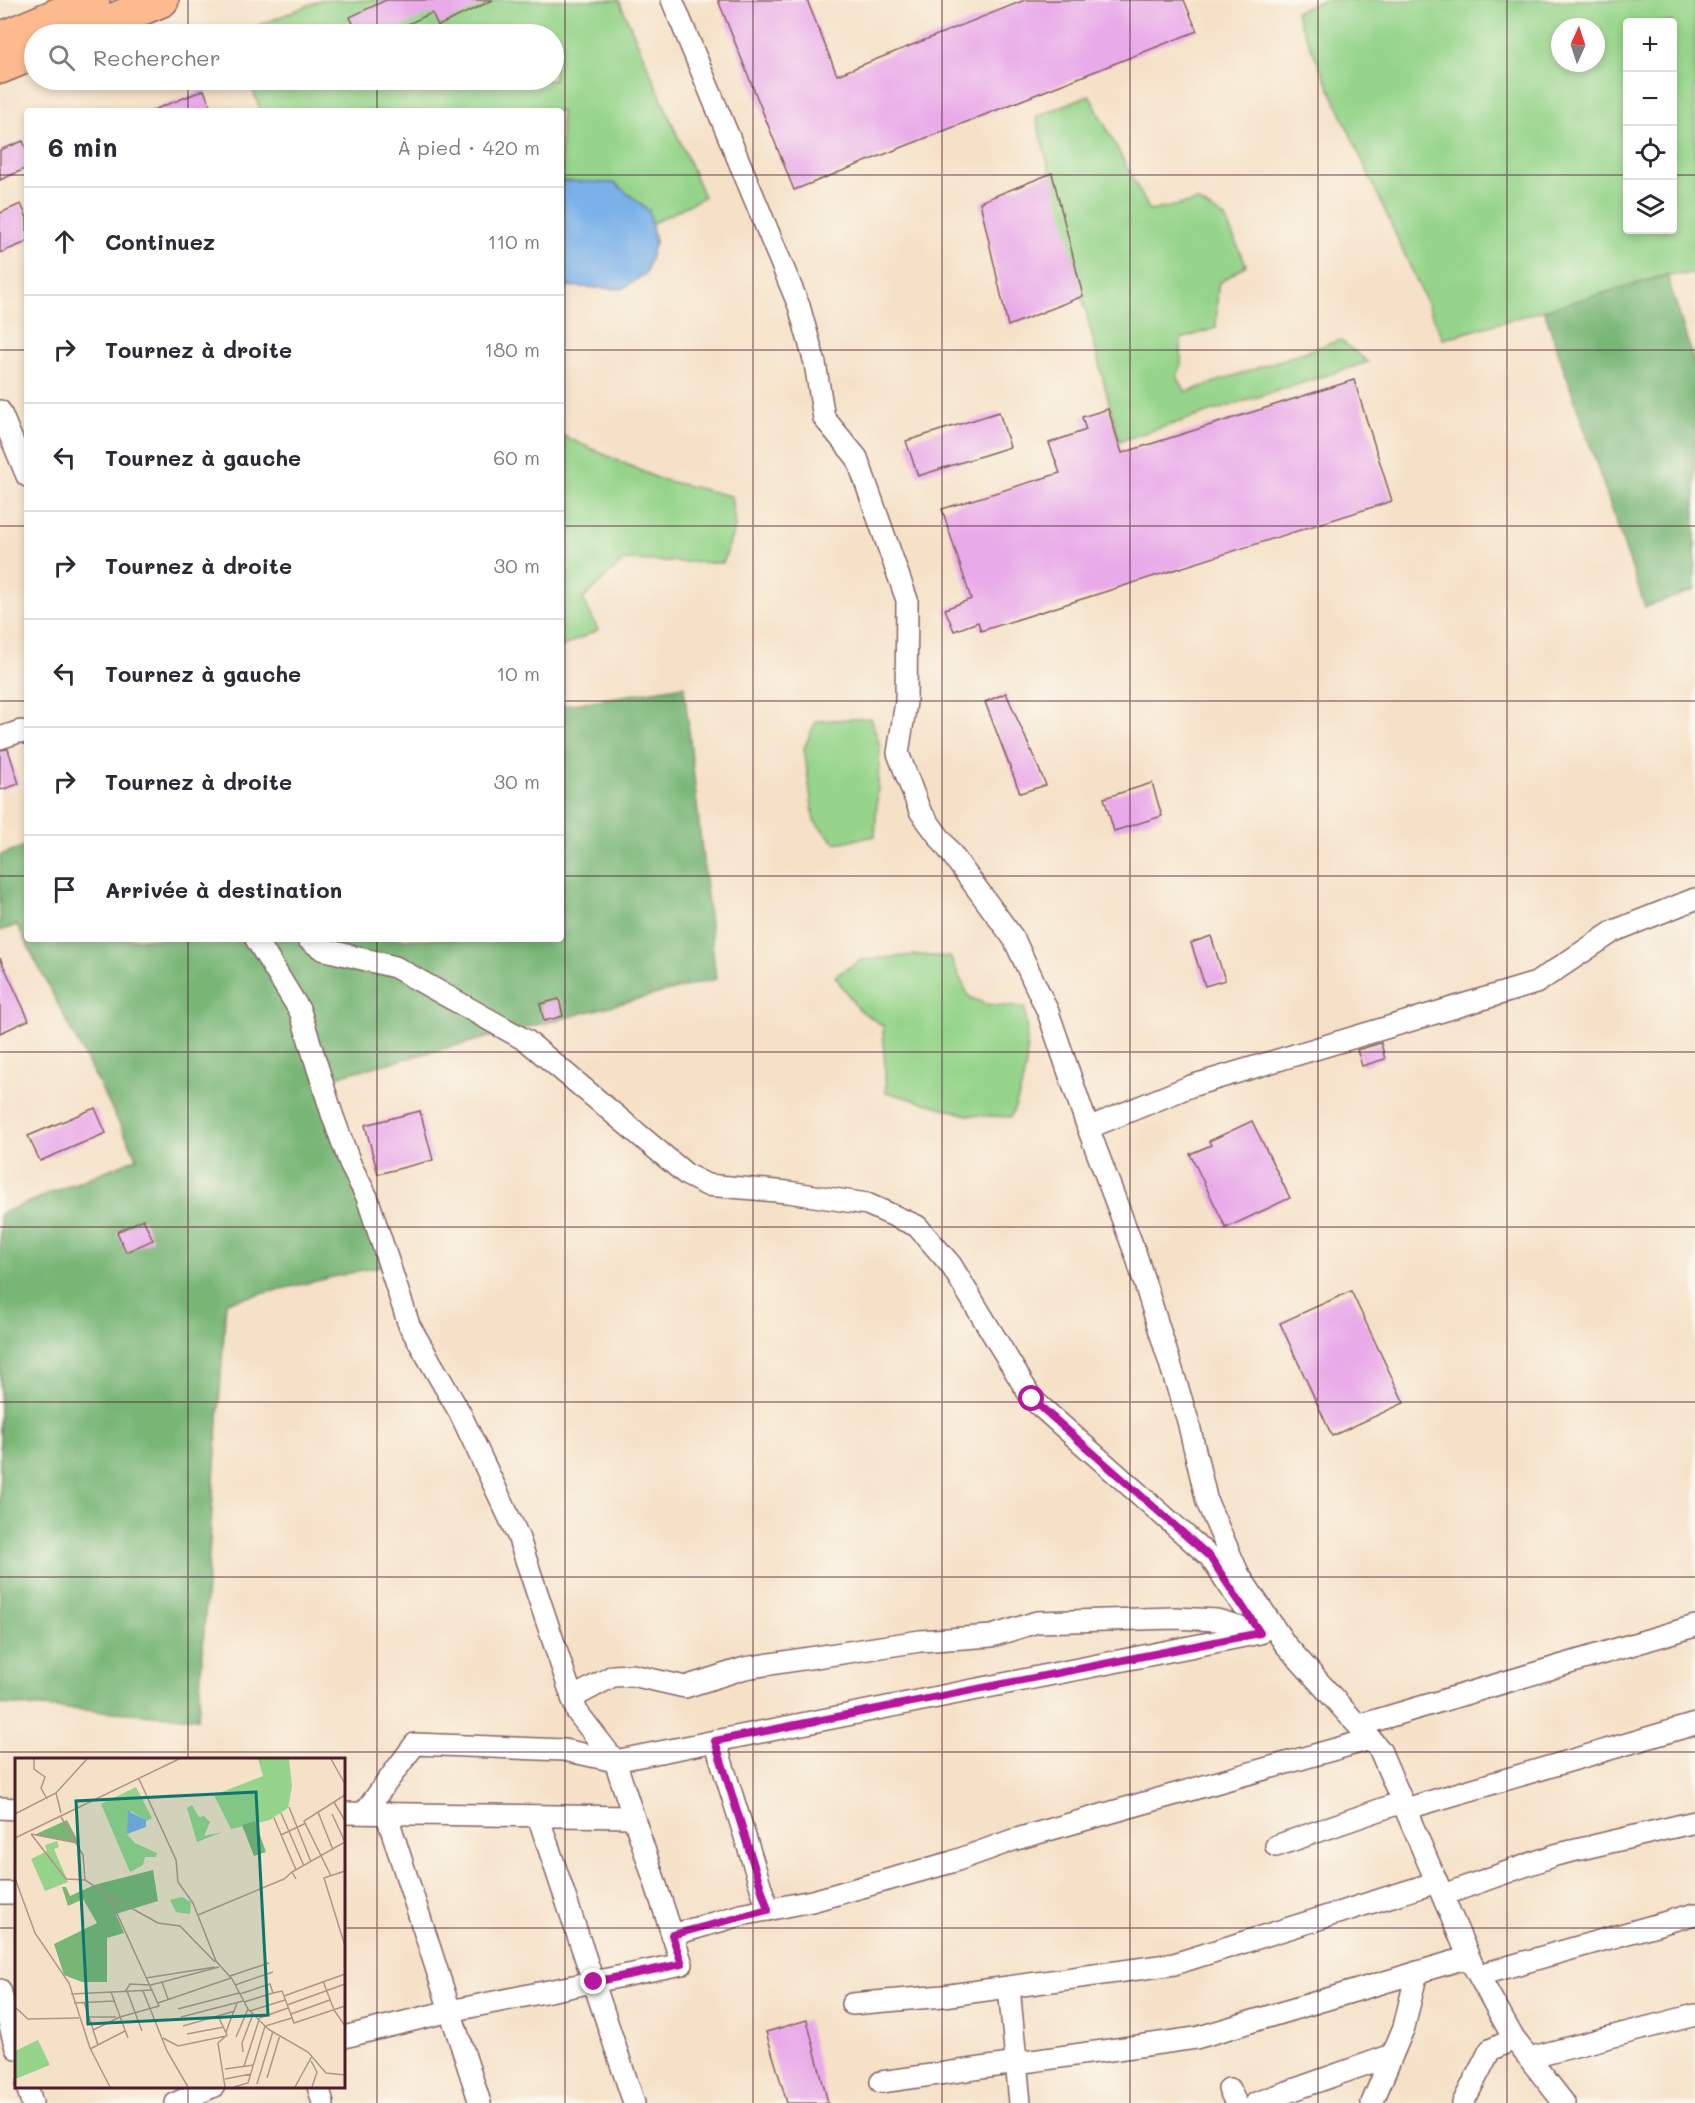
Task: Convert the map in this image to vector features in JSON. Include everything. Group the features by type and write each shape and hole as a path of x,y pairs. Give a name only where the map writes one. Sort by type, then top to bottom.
{"highway":[{"path":"36,24 93,0"},
{"path":"103,24 162,0"},
{"path":"0,39 24,29"},
{"path":"0,67 24,57"}],"street":[{"path":"672,0 799,306 816,363 825,418 857,458 907,600 906,702 898,753 920,811 1014,939 1048,1012 1088,1128 1136,1255 1188,1421 1207,1502 1239,1575 1285,1644 1343,1706 1380,1750 1474,1966 1514,2039 1556,2099"},
{"path":"0,411 24,469"},
{"path":"0,738 24,732"},
{"path":"1088,1128 1191,1086 1536,983 1614,932 1695,899"},
{"path":"258,942 300,1011 332,1114 351,1166 367,1197 409,1325 460,1413 518,1536 577,1712 615,1761 682,1964 450,2010 345,2037"},
{"path":"312,942 322,949 395,967 527,1041 687,1175 706,1185 788,1192 867,1204 917,1226 951,1264 1032,1399 1210,1557 1260,1633 1283,1662 1343,1706"},
{"path":"572,1698 614,1676 632,1675 685,1687 746,1668 920,1641 992,1636 1037,1622 1174,1618 1217,1620 1260,1633"},
{"path":"672,1935 812,1901 931,1868 1013,1840 1365,1732 1695,1626"},
{"path":"354,1813 415,1744 564,1750 615,1761 1260,1633"},
{"path":"1276,1846 1404,1805 1695,1724"},
{"path":"715,1741 768,1910"},
{"path":"0,1808 15,1809"},
{"path":"354,1813 633,1817"},
{"path":"386,1814 480,2103"},
{"path":"538,1816 634,2103"},
{"path":"852,2004 943,1996 1174,1964 1556,1855 1695,1822"},
{"path":"881,2082 1196,2038 1417,1972 1474,1966 1695,1914"},
{"path":"1372,2103 1404,2027 1417,1972"},
{"path":"1009,1987 1020,2103"},
{"path":"0,1990 15,2039"},
{"path":"1529,2058 1695,2014"},
{"path":"1463,2103 1490,2049 1514,2039"},
{"path":"1256,2103 1392,2055"},
{"path":"28,2088 32,2103"},
{"path":"176,2103 210,2088"},
{"path":"319,2088 323,2103"}],"green space":[{"path":"321,0 619,0 704,197 651,224 649,211 564,182 564,108 260,108 253,90 564,90 564,24 262,24"},
{"path":"1324,0 1695,0 1695,274 1667,275 1443,339 1295,12"},
{"path":"1089,95 1150,211 1198,201 1225,218 1246,265 1218,284 1216,328 1181,339 1181,365 1177,376 1186,392 1340,340 1368,362 1119,441 1036,117"},
{"path":"1667,275 1695,366 1695,590 1645,607 1544,310"},
{"path":"564,436 659,479 731,496 735,527 723,563 624,560 583,599 598,630 564,646"},
{"path":"684,686 716,979 322,1080 389,1264 226,1302 198,1718 0,1704 0,1214 137,1158 26,942 564,942 564,706"},
{"path":"871,718 880,747 875,836 835,843 814,821 804,748 816,721"},
{"path":"24,846 24,939 17,925 0,931 0,855"},
{"path":"916,955 950,957 969,997 985,1004 1025,1008 1026,1064 1021,1089 1011,1117 968,1115 886,1092 883,1026 857,1008 835,976 861,960"}],"water":[{"path":"564,181 615,183 649,211 655,242 646,273 622,289 564,286"}],"building":[{"path":"386,0 493,0 442,24 437,24 432,13 408,24 353,24 350,17"},
{"path":"718,0 807,0 837,75 1025,0 1184,0 1197,31 794,190"},
{"path":"204,90 211,108 158,108"},
{"path":"23,141 24,169 0,180 0,150"},
{"path":"1052,173 1083,296 1008,326 980,202"},
{"path":"21,204 24,211 24,243 0,253 0,213"},
{"path":"1354,380 1392,501 981,631 978,622 954,631 945,609 971,599 942,509 1060,473 1049,443 1086,430 1082,417 1108,409 1122,453"},
{"path":"999,412 1010,447 918,476 906,441"},
{"path":"1006,693 1046,785 1020,793 985,702"},
{"path":"8,749 19,784 0,790 0,750"},
{"path":"1152,783 1162,816 1114,831 1104,798"},
{"path":"1211,936 1225,980 1205,986 1191,943"},
{"path":"0,958 29,1020 0,1033"},
{"path":"559,999 563,1016 544,1021 540,1004"},
{"path":"1381,1043 1385,1059 1362,1066 1357,1050"},
{"path":"95,1108 106,1133 40,1161 28,1136"},
{"path":"420,1111 433,1160 378,1174 365,1125"},
{"path":"1252,1121 1290,1198 1226,1228 1190,1154 1211,1145 1209,1141"},
{"path":"143,1219 153,1240 126,1252 117,1232"},
{"path":"1351,1291 1404,1403 1332,1436 1280,1323"},
{"path":"807,2020 828,2103 787,2103 766,2032"}],"route":[{"path":"594,1982 682,1964 672,1935 741,1915 768,1910 715,1741 1260,1633 1210,1557 1032,1399"}]}
